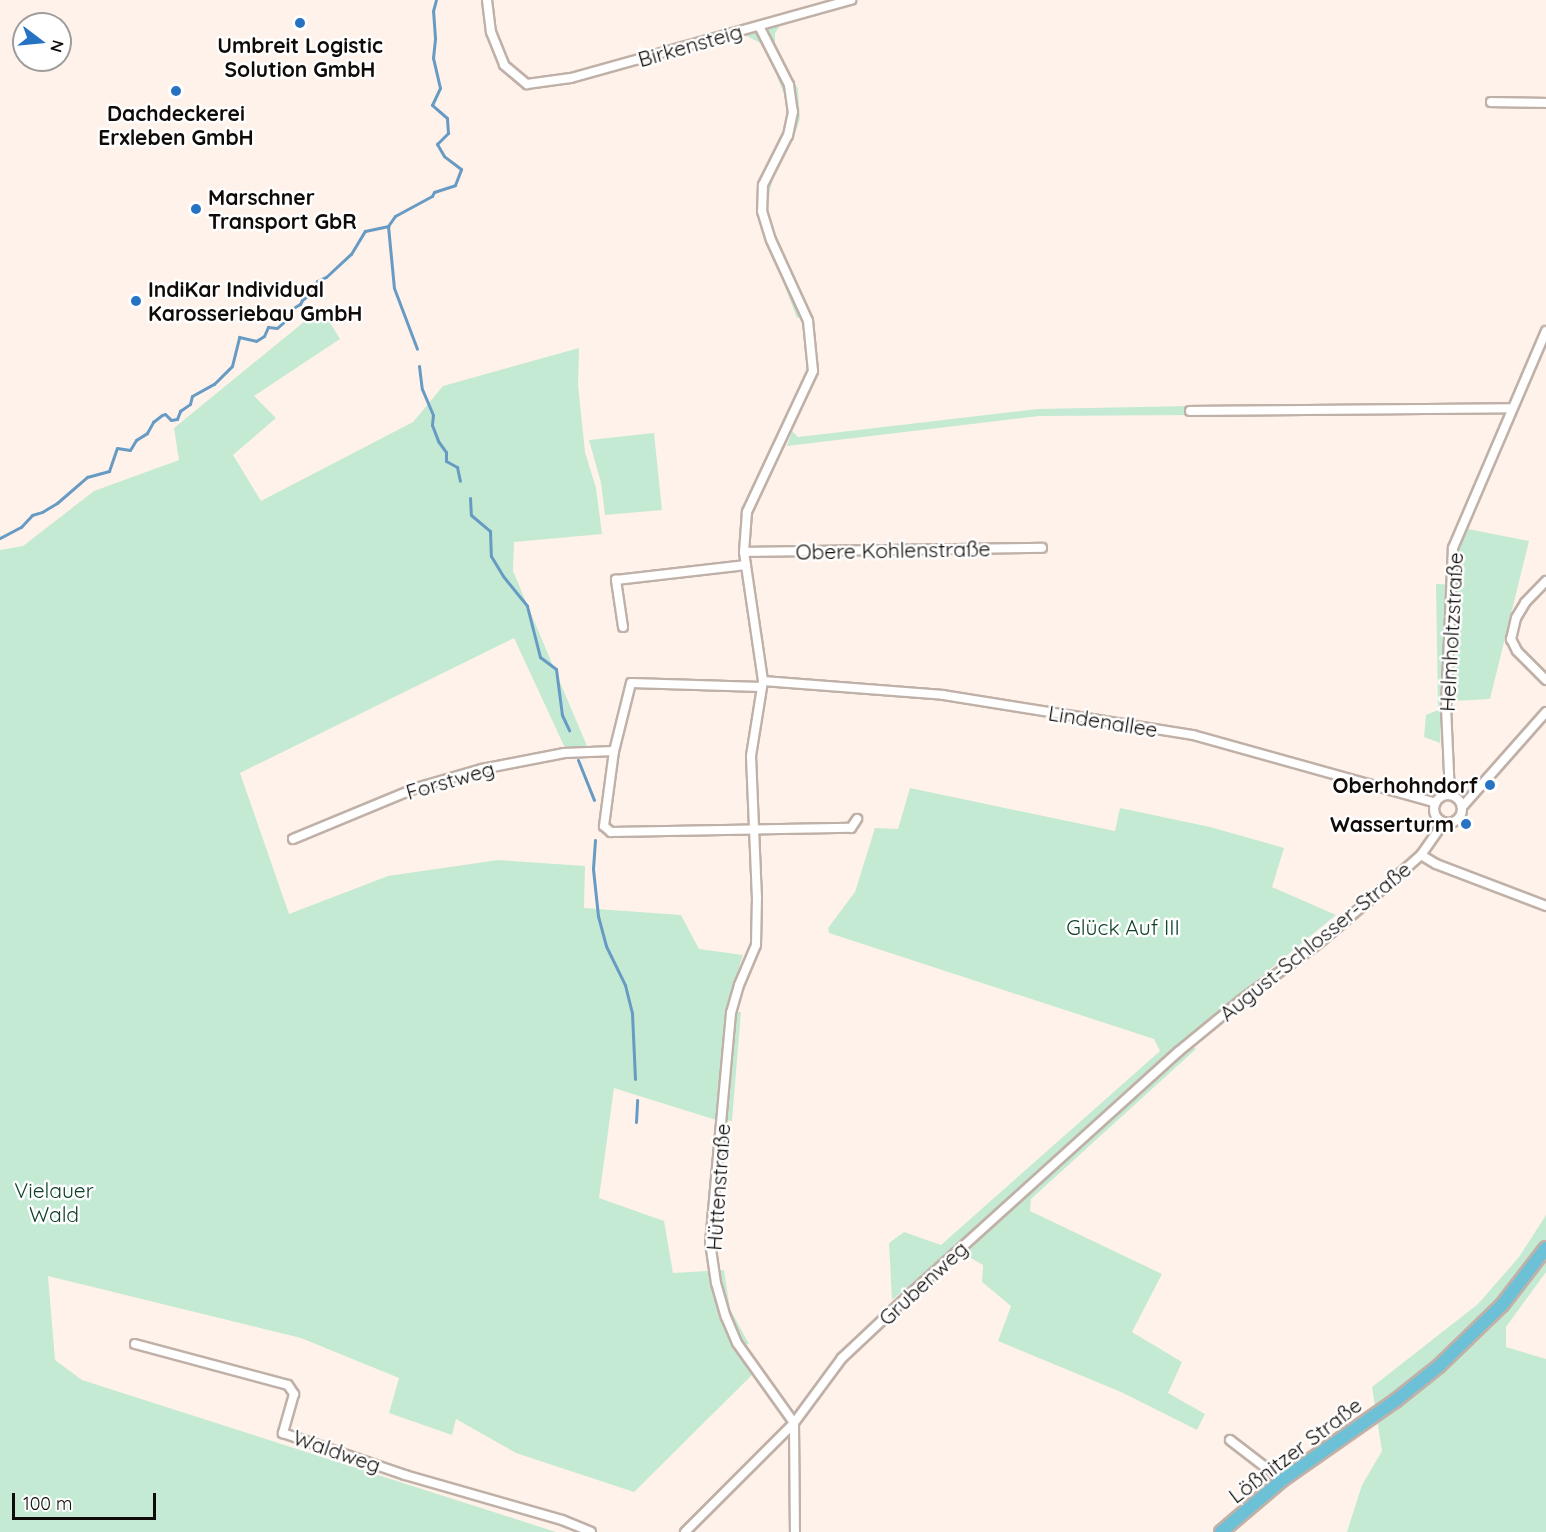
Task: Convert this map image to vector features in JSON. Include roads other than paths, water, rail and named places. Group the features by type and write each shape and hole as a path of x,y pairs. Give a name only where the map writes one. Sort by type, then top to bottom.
{"main road":[{"name":"Lößnitzer Straße","path":"1221,1532 1282,1480 1395,1401 1474,1335 1527,1275 1546,1248"}],"street":[{"name":"Birkensteig","path":"487,0 491,32 504,65 527,84 571,78 851,0"},
{"path":"755,830 751,756 762,684 744,552 747,512 813,371 808,321 771,240 762,211 763,185 788,135 793,112 789,85 759,26"},
{"path":"1491,102 1546,103"},
{"name":"Helmholtzstraße","path":"1449,795 1446,708 1453,548 1511,408 1546,331"},
{"path":"1190,411 1511,408"},
{"name":"Obere Kohlenstraße","path":"744,552 1042,549"},
{"path":"623,627 616,580 746,565"},
{"path":"1546,581 1525,603 1516,618 1510,639 1517,651 1546,680"},
{"path":"762,684 631,683 614,751 604,826 611,832 851,828 857,819"},
{"name":"Lindenallee","path":"762,684 943,695 1193,735 1436,803"},
{"path":"1462,807 1458,799 1449,795 1441,797 1436,803 1435,812 1444,822 1457,819 1462,807 1546,712"},
{"name":"Forstweg","path":"292,838 416,788 482,769 564,753 614,751"},
{"name":"August-Schlosser-Straße","path":"1178,1052 1240,1001 1319,943 1421,855 1444,822"},
{"name":"Hüttenstraße","path":"755,830 756,945 739,985 731,1013 710,1242 716,1283 733,1334 794,1423"},
{"path":"1421,855 1436,864 1546,906"},
{"name":"Grubenweg","path":"685,1532 794,1423 842,1358 1178,1052"},
{"name":"Waldweg","path":"135,1344 288,1384 294,1395 283,1433 405,1475 561,1520 591,1532"},
{"path":"794,1423 795,1532"},
{"path":"1230,1440 1282,1480"}],"waterway":[{"path":"0,538 21,527 32,515 57,503 87,477 109,471 117,448 130,450 136,440 147,433 153,422 162,415 165,414 171,420 177,419 180,411 190,404 192,396 214,384 232,366 239,337 256,341 264,336 268,327 277,328 287,319 290,310 311,293 317,281 326,277 351,254 365,231 388,226 395,216 432,196 434,192 455,185 461,169 444,156 437,144 448,133 447,118 432,105 440,88 433,58 435,38 433,11 436,0"},
{"path":"388,226 394,288 417,349"},
{"path":"419,366 422,389 433,415 432,425 438,441 446,452 446,461 457,467 460,481"},
{"path":"470,498 471,515 490,531 491,556 503,576 527,606 540,657 556,669 562,715 569,730"},
{"path":"578,760 594,800"},
{"path":"595,840 593,869 598,916 606,946 625,985 632,1013 635,1079"},
{"path":"636,1122 637,1100"}],"place":[{"name":"Umbreit Logistic Solution GmbH","path":"300,23"},
{"name":"Dachdeckerei Erxleben GmbH","path":"176,91"},
{"name":"Marschner Transport GbR","path":"196,209"},
{"name":"IndiKar Individual Karosseriebau GmbH","path":"136,301"},
{"name":"Oberhohndorf","path":"1490,785"},
{"name":"Wasserturm","path":"1466,824"}],"park label":[{"name":"Glück Auf III","path":"1123,927"},
{"name":"Vielauer Wald","path":"54,1202"}]}
